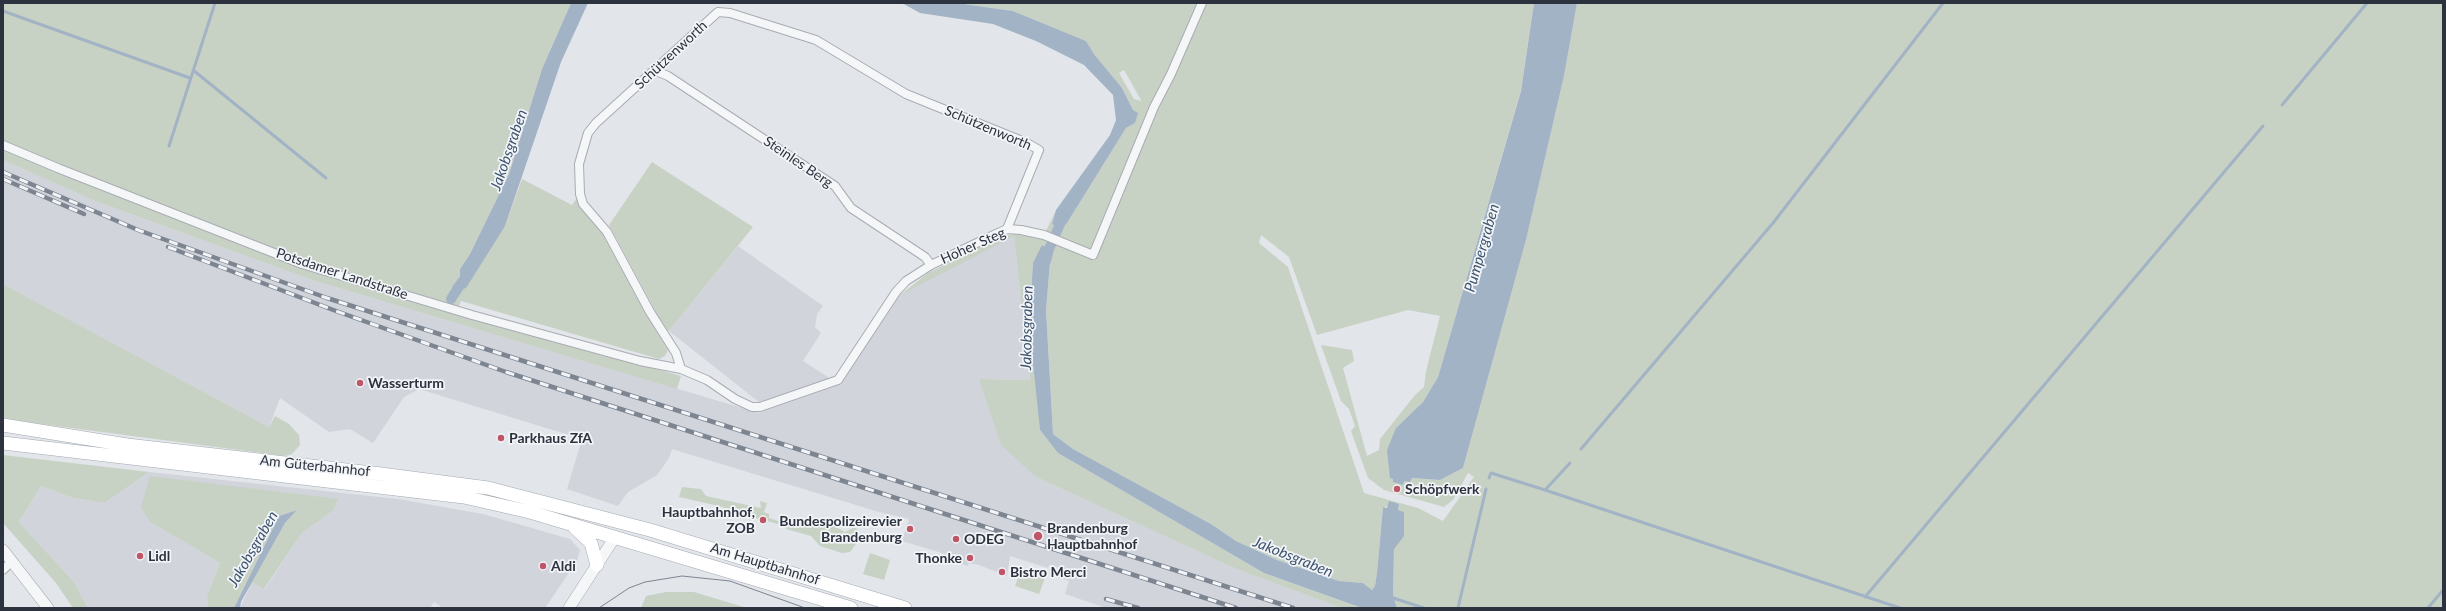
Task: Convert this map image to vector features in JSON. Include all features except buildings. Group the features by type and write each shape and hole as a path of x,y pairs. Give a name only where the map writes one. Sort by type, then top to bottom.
{"main road":[{"name":"Am Güterbahnhof","path":"3,425 464,497 615,538"},
{"name":"Am Güterbahnhof","path":"3,443 313,473 488,488 625,523"},
{"path":"564,523 572,526 586,536 594,550 597,565"},
{"path":"615,538 625,523"},
{"name":"Am Hauptbahnhof","path":"625,523 758,561 905,608"},
{"name":"Am Hauptbahnhof","path":"615,538 851,608"}],"street":[{"name":"Hoher Steg","path":"692,373 735,399 752,406 760,407 838,380 896,292 906,281 931,265 1007,229 1044,235 1093,255 1154,107 1172,74 1202,3"},
{"name":"Schützenworth","path":"681,369 676,353 650,312 607,232 583,204 579,184 579,164 588,133 596,123 656,71 718,12 730,13 826,44 906,94 1027,143 1039,150 1007,229"},
{"name":"Steinles Berg","path":"656,71 668,76 835,186 851,208 925,257 931,265"},
{"name":"Potsdamer Landstraße","path":"3,145 60,169 302,264 472,315 640,361 681,369 692,373"},
{"path":"569,608 615,538"},
{"path":"3,550 48,608"},
{"path":"3,570 12,561"}],"shaded area":[{"path":"3,160 95,201 312,280 759,413 839,385 899,296 1014,235 1030,380 979,379 1036,477 1234,568 1341,608 1106,608 1065,594 1069,581 1057,577 1060,568 1049,565 1048,568 1010,556 1007,576 979,565 969,563 968,566 950,560 951,557 942,553 902,541 909,519 879,512 672,449 669,458 657,475 628,492 618,506 567,489 582,439 419,389 404,397 373,443 350,429 329,432 280,398 269,427 3,284"},
{"path":"738,246 823,306 817,314 815,327 821,333 803,361 831,379 759,402 669,331"},
{"path":"149,472 398,499 483,514 570,539 580,550 577,561 545,608 443,608 434,602 430,608 240,608 252,582 265,589 302,533 334,510 338,499 150,522 220,563 207,596 208,608 88,608 74,582 19,522 41,486 73,498 105,503"}],"green space":[{"path":"3,3 571,3 542,69 509,174 470,254 460,269 460,277 505,226 522,179 572,205 577,198 580,205 606,235 646,314 668,350 665,356 659,359 461,301 456,313 681,376 677,389 312,280 95,201 3,160"},
{"path":"957,3 1534,3 1521,90 1438,377 1423,402 1396,428 1393,482 1403,484 1403,481 1412,478 1440,480 1463,468 1526,240 1564,76 1577,3 2443,3 2443,608 1397,608 1393,595 1394,549 1399,504 1383,507 1377,573 1375,586 1372,590 1363,583 1339,581 1277,560 1236,541 1211,524 1073,449 1053,434 1046,310 1051,250 1033,263 1030,311 1040,430 1058,453 1264,573 1362,608 1341,608 1234,568 1036,477 1001,445 979,379 1030,380 1014,236 899,296 928,273 1002,236 1020,233 1061,244 1061,236 1046,231 1056,210 1052,223 1067,223 1126,128 1135,123 1133,110 1122,88 1094,54 1086,41 1013,11","holes":["1124,70 1141,100 1141,101 1134,99 1119,73","1261,235 1289,257 1317,335 1408,310 1440,316 1426,371 1424,387 1415,395 1380,439 1379,450 1367,456 1343,368 1354,361 1352,350 1321,345 1341,401 1349,409 1355,426 1351,431 1368,478 1384,490 1444,507 1453,500 1468,473 1474,477 1443,521 1418,508 1364,493 1288,267 1259,243"]},
{"path":"652,162 753,227 669,331 664,327 609,225"},
{"path":"3,284 269,427 275,416 289,424 299,435 300,445 292,454 285,456 3,419"},
{"path":"3,455 149,472 105,503 73,498 41,486 19,522 74,582 88,608 73,608 56,583 3,523"},
{"path":"150,476 338,499 334,510 302,533 264,589 252,582 285,523 297,510 279,516 234,608 208,608 207,596 220,563 150,522 141,507"},
{"path":"682,487 701,489 706,496 761,508 760,501 767,503 764,512 769,514 769,518 790,525 793,517 824,527 823,520 845,532 855,527 858,530 858,541 850,552 842,553 820,546 811,536 786,529 782,525 728,511 723,507 679,497"},
{"path":"870,553 890,560 884,580 863,574"},
{"path":"1022,567 1046,575 1039,594 1015,586"},
{"path":"666,592 694,592 747,608 641,608 646,596"}],"water":[{"path":"571,3 588,3 561,62 505,226 466,288 454,292 452,287 460,277 460,269 470,254 509,174 542,69"},
{"path":"902,3 957,3 1013,11 1086,41 1094,54 1122,88 1133,110 1138,113 1135,123 1126,128 1067,223 1061,228 1052,224 1056,210 1110,135 1116,120 1113,95 1084,65 1036,41 993,24 920,13"},
{"name":"Pumpergraben","path":"1534,3 1577,3 1564,76 1526,240 1463,468 1440,480 1412,478 1410,482 1404,481 1403,485 1393,482 1393,479 1390,478 1387,450 1396,428 1423,402 1438,377 1521,91"},
{"path":"1042,245 1051,250 1046,310 1053,434 1073,449 1211,524 1236,541 1277,560 1339,581 1363,583 1372,590 1375,586 1377,573 1383,507 1387,508 1389,501 1399,504 1398,510 1404,512 1404,536 1394,549 1393,595 1397,608 1362,608 1264,573 1058,453 1040,430 1032,353 1030,311 1033,263"},
{"path":"297,510 285,523 241,602 240,608 234,608 279,516"}],"waterway":[{"path":"169,146 215,3"},
{"path":"1581,449 1773,223 1943,3"},
{"path":"2282,105 2367,3"},
{"path":"3,11 190,78"},
{"path":"193,70 326,178"},
{"path":"1865,597 2263,126"},
{"name":"Jakobsgraben","path":"1046,261 1049,249 1064,215"},
{"name":"Jakobsgraben","path":"451,299 462,282"},
{"path":"1545,490 1570,463"},
{"path":"1489,478 1491,473 1545,490 1900,608"},
{"path":"1458,608 1486,489"},
{"path":"2428,608 2443,590"},
{"path":"1390,597 1424,608"}],"tram line":[{"path":"599,608 629,588 645,582 682,576 730,581 805,608"}],"railway":[{"path":"3,172 138,230 327,298 1293,608"},
{"path":"3,179 84,214"},
{"path":"168,247 336,311 506,372 1236,608"},
{"path":"1106,599 1138,608"}],"place":[{"name":"Wasserturm","path":"360,383"},
{"name":"Parkhaus ZfA","path":"501,438"},
{"name":"Schöpfwerk","path":"1397,489"},
{"name":"Hauptbahnhof, ZOB","path":"763,520"},
{"name":"Bundespolizeirevier Brandenburg","path":"910,529"},
{"name":"Brandenburg Hauptbahnhof","path":"1038,536"},
{"name":"ODEG","path":"956,539"},
{"name":"Lidl","path":"140,556"},
{"name":"Thonke","path":"970,558"},
{"name":"Aldi","path":"543,566"},
{"name":"Bistro Merci","path":"1002,572"}]}
